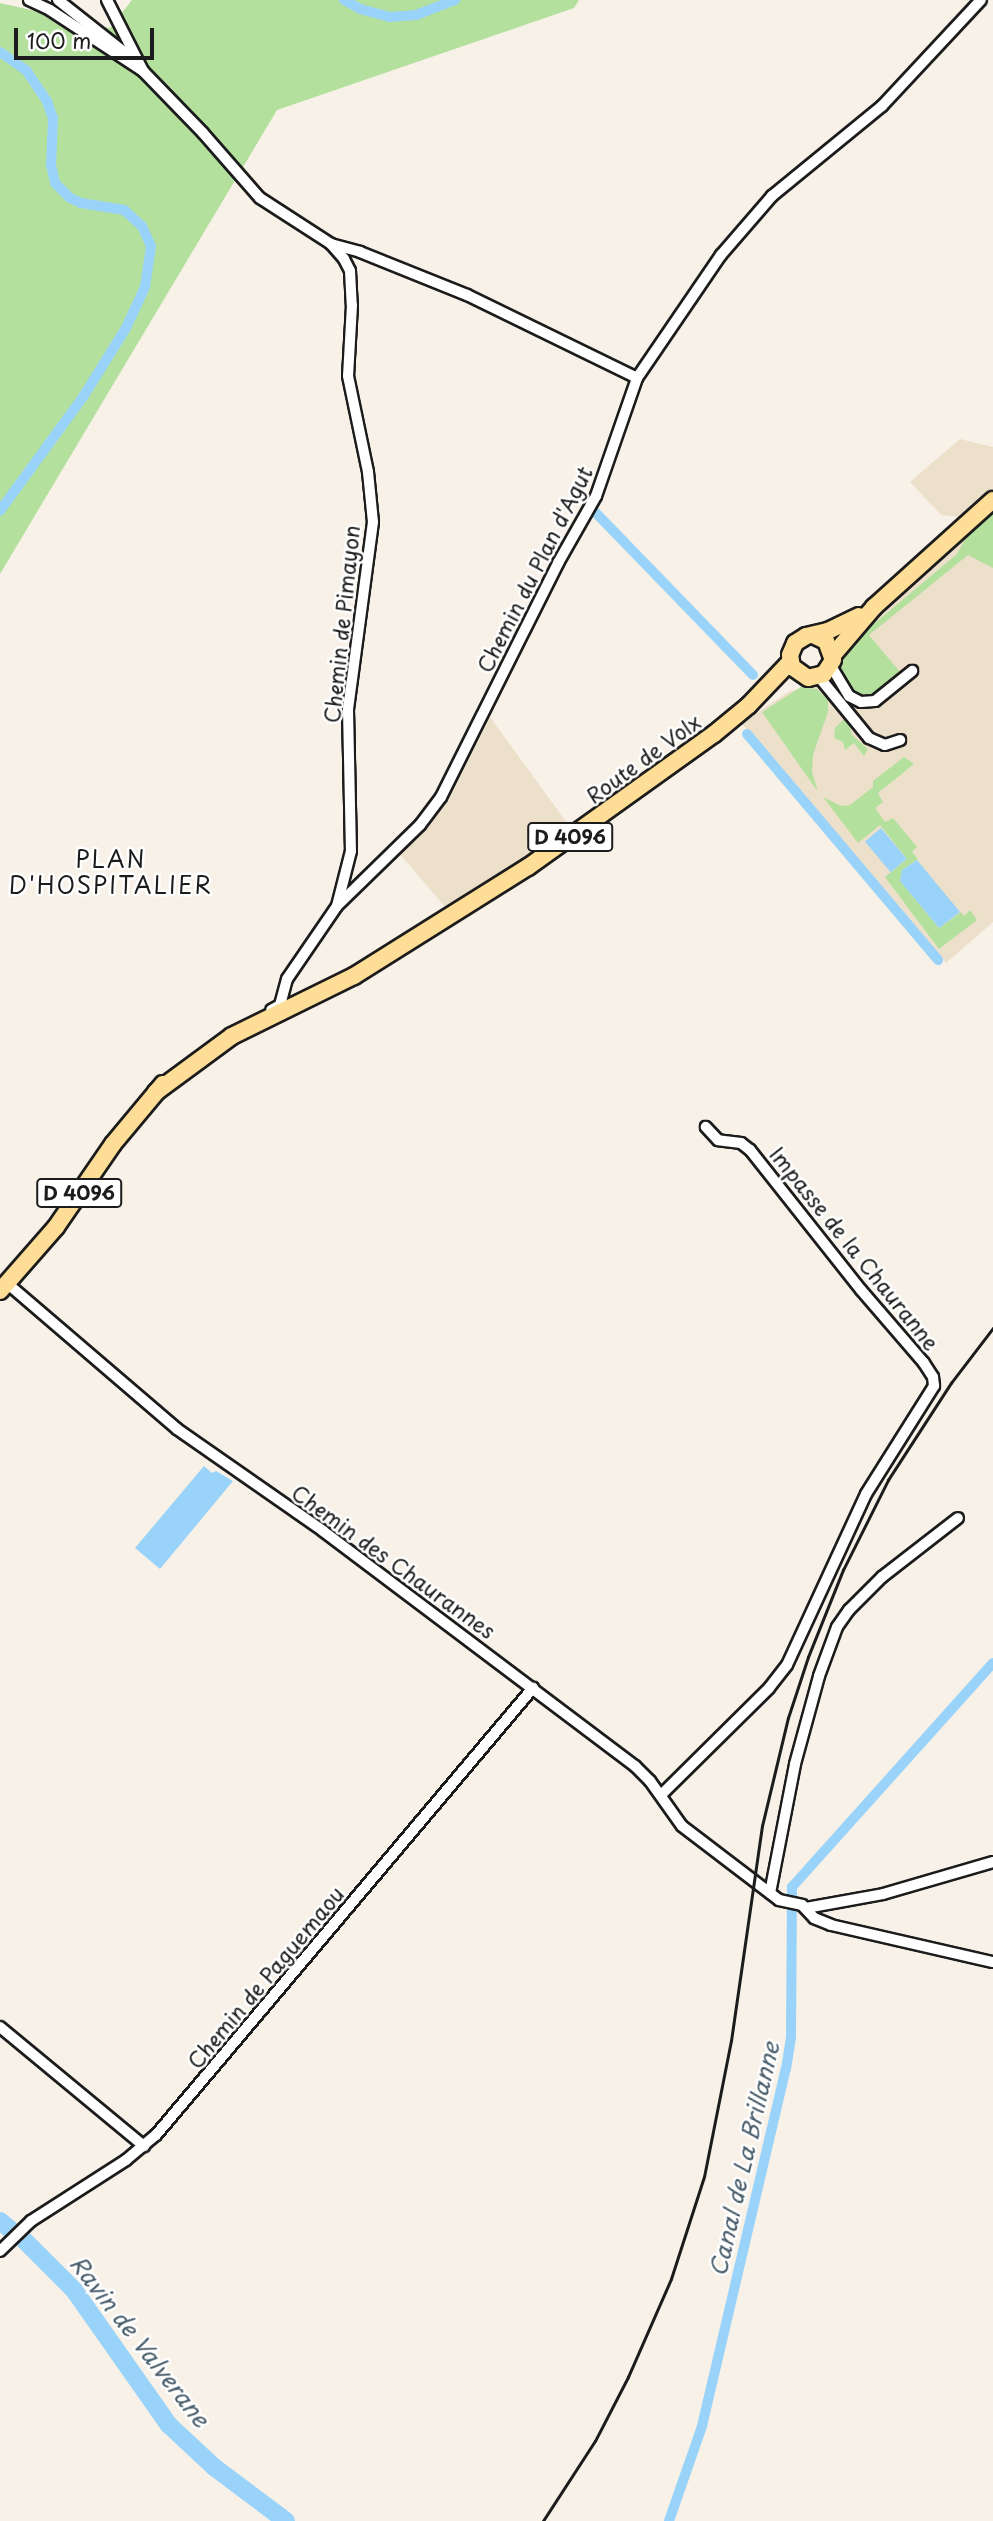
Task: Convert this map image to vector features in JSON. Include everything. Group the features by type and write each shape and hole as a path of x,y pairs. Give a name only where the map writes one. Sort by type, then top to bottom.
{"main road":[{"path":"874,607 839,627 795,643 790,662 802,676 828,666 874,607 993,500"},
{"path":"813,635 826,641 828,666"},
{"name":"Route de Volx","path":"156,1092 232,1036 354,976 528,867 670,766 749,705 790,662"},
{"name":"Route de Volx","path":"749,705 802,676"},
{"name":"Route de Volx","path":"4,1287 56,1227 113,1144 156,1092 201,1047 228,1028 281,1001 384,957"}],"street":[{"path":"29,0 50,10 143,71"},
{"path":"58,0 124,51 143,71"},
{"name":"Chemin de Pimayon","path":"107,0 143,71 182,109 260,198 331,244 344,259 351,279 348,376 353,415 368,472 373,522 348,710 351,851 337,906 287,979 281,1001"},
{"name":"Chemin du Plan d'Agut","path":"337,906 420,825 441,797 558,564 596,496 637,378 721,255 772,196 882,106 981,0"},
{"path":"331,244 360,252 467,295 637,378"},
{"path":"828,666 849,696 861,702 875,701 912,671"},
{"path":"828,666 869,738 884,745 900,740"},
{"path":"232,1036 239,1026 278,1007 281,1001"},
{"name":"Impasse de la Chauranne","path":"661,1795 769,1688 787,1665 866,1494 934,1386 933,1377 925,1363 861,1290 750,1150 743,1144 718,1140 706,1127"},
{"name":"Chemin des Chaurannes","path":"4,1287 177,1429 323,1531 641,1771 682,1826 769,1893 796,1904"},
{"path":"769,1893 795,1763 819,1676 837,1627 849,1610 882,1577 958,1518"},
{"name":"Chemin de Paguemaou","path":"0,2251 31,2221 144,2146 205,2079 533,1688"},
{"path":"796,1904 883,1894 993,1862"},
{"path":"796,1904 818,1921 845,1929 993,1962"},
{"path":"0,2027 144,2146"}],"shaded area":[{"path":"960,439 993,447 993,491 960,517 941,515 910,482"},
{"path":"993,509 993,922 946,963 741,723 790,691 819,684 867,619"},
{"path":"490,717 570,827 499,877 446,908 399,853 431,822 451,793"}],"green space":[{"path":"132,0 579,0 574,8 277,110 0,574 0,3 110,28"},
{"path":"993,509 993,568 968,555 869,635 900,672 869,697 853,693 840,669 840,658 864,627 875,623 957,554 969,532"},
{"path":"801,687 817,689 828,700 828,712 813,755 812,772 818,792 762,712"},
{"path":"844,719 848,721 852,735 868,749 864,756 854,743 845,750 843,742 834,738 835,728"},
{"path":"904,757 914,764 878,793 883,802 875,808 885,822 893,818 917,847 912,852 918,859 902,870 900,881 939,928 961,912 964,916 970,910 977,920 939,949 885,877 907,859 880,825 858,843 823,797 841,806 850,805 873,787 873,781"}],"water":[{"path":"881,828 907,859 891,872 865,841"},
{"path":"917,860 960,912 939,928 900,881 902,870"},
{"path":"204,1466 212,1473 216,1471 233,1481 160,1569 135,1548"}],"waterway":[{"path":"344,0 360,9 389,17 416,15 455,0"},
{"path":"0,52 26,70 47,101 53,118 51,165 55,183 70,198 81,203 124,210 142,226 151,246 145,287 126,328 83,397 0,511"},
{"path":"595,512 753,675"},
{"path":"747,734 938,960"},
{"name":"Canal de La Brillanne","path":"669,2521 702,2426 786,2069 791,2036 792,1887 993,1663"},
{"name":"Ravin de Valverane","path":"0,2221 10,2229"},
{"name":"Ravin de Valverane","path":"23,2239 74,2290 169,2425 214,2467 286,2521"}],"railway":[{"path":"543,2521 595,2441 628,2377 671,2279 704,2177 731,2041 762,1826 788,1718 808,1657 843,1570 888,1480 951,1383 993,1328"}],"district":[{"name":"PLAN D'HOSPITALIER","path":"111,872"}]}
